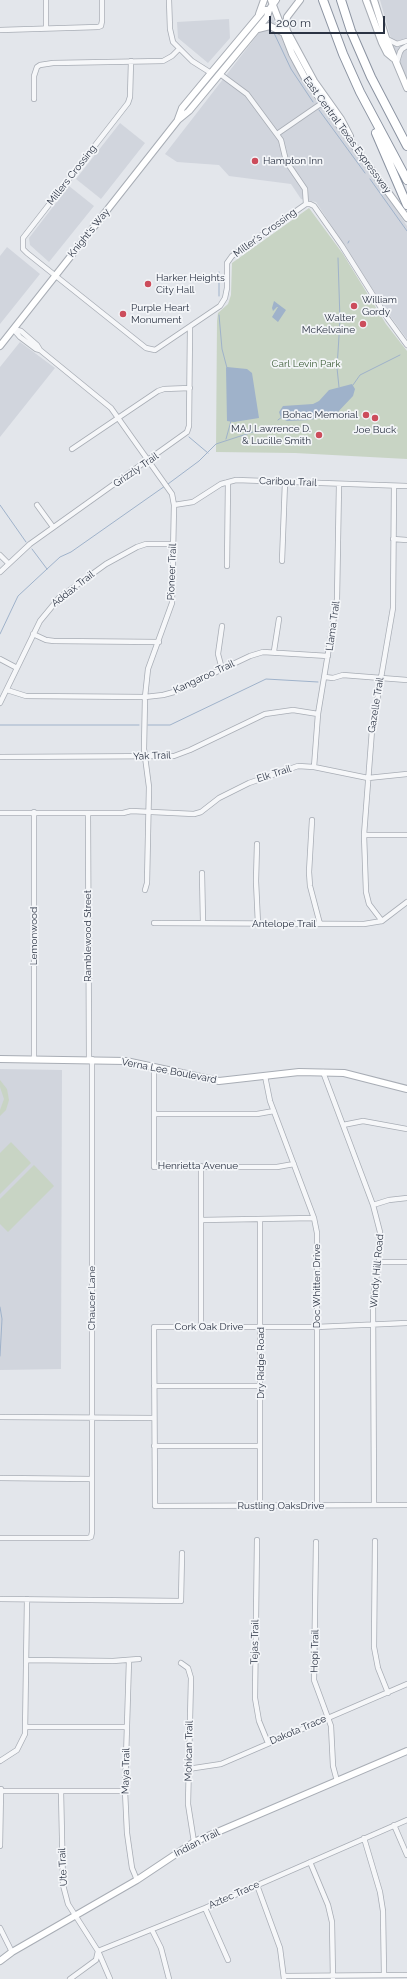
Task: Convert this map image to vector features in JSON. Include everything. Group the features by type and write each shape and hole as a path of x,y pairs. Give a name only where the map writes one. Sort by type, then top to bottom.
{"highway":[{"path":"323,0 343,54 360,92 407,180"},
{"path":"341,0 361,55 407,146"},
{"path":"360,92 361,100 407,204"},
{"path":"395,123 402,129 407,139"}],"main road":[{"path":"257,18 264,0"},
{"path":"300,0 287,17 287,31 296,50 314,80 341,119 354,146"},
{"path":"366,0 382,43 387,53 396,62"},
{"path":"374,0 386,38 407,88"},
{"name":"Knight's Way","path":"178,120 182,108 257,18 272,4"},
{"name":"Knight's Way","path":"0,346 178,120 200,99 269,15 272,4"},
{"name":"East Central Texas Expressway","path":"272,4 282,32 300,68 322,103 407,218"},
{"path":"256,30 270,26 282,32"},
{"path":"200,99 201,91 212,76 211,73"},
{"name":"Verna Lee Boulevard","path":"0,1059 90,1059 126,1061 219,1081 299,1072 323,1072 352,1075 407,1089"},
{"name":"Indian Trail","path":"0,1961 12,1952 137,1880 194,1842 407,1751"}],"street":[{"path":"46,0 46,28"},
{"path":"0,30 101,26 102,0"},
{"path":"169,0 171,37 179,49 211,73"},
{"path":"386,38 397,44 407,40"},
{"path":"396,62 402,48 407,46"},
{"path":"34,99 34,76 36,67 40,65 53,63 163,61 179,49"},
{"name":"Millers Crossing","path":"55,276 23,249 23,238 124,109 130,97 131,61"},
{"path":"220,74 247,94 277,134 283,144 286,160 305,189 306,204"},
{"path":"277,134 322,103"},
{"name":"Miller's Crossing","path":"55,276 150,350 160,348 220,306 225,298 227,288 227,264 232,256 306,204 314,206 342,246 388,319 407,345"},
{"name":"Grizzly Trail","path":"0,572 30,544 150,460 187,432 189,426 190,327"},
{"name":"Pioneer Trail","path":"13,329 21,332 38,345 40,350 111,408 169,488 174,505 172,603 148,669 145,697 145,757 149,787 147,883 145,890"},
{"path":"72,449 158,391 164,388 190,388"},
{"path":"227,566 228,482"},
{"name":"Caribou Trail","path":"174,505 193,502 215,487 228,482 285,482 407,486"},
{"path":"282,561 285,482"},
{"name":"Llama Trail","path":"314,767 318,714 337,599 339,484"},
{"name":"Gazelle Trail","path":"382,921 369,904 366,892 364,835 372,730 393,608 394,486"},
{"path":"37,505 53,528"},
{"path":"394,540 407,540"},
{"name":"Addax Trail","path":"0,703 40,621 59,598 106,564 146,544 174,544"},
{"path":"0,555 8,563"},
{"path":"274,651 279,619"},
{"path":"222,626 218,654 222,669"},
{"path":"34,634 46,640 54,641 159,642"},
{"name":"Kangaroo Trail","path":"7,690 26,696 145,697 174,692 250,656 274,651 328,656"},
{"path":"0,659 17,668"},
{"path":"325,677 333,678 343,675 407,680"},
{"name":"Yak Trail","path":"0,757 174,756 275,711 293,710 318,714"},
{"name":"Elk Trail","path":"0,813 123,813 131,811 194,814 200,812 219,798 249,783 291,768 314,767 368,778 407,774"},
{"name":"Lemonwood","path":"34,812 34,1059"},
{"name":"Ramblewood Street","path":"88,813 90,1059"},
{"path":"312,820 309,872 310,886 320,924"},
{"path":"364,835 407,835"},
{"path":"257,844 256,881 258,924"},
{"path":"202,873 203,923"},
{"name":"Antelope Trail","path":"154,922 364,924 382,921 407,902"},
{"name":"Chaucer Lane","path":"0,1538 91,1537 92,1418 90,1059"},
{"name":"Henrietta Avenue","path":"154,1067 154,1167 277,1167 294,1164"},
{"name":"Windy Hill Road","path":"323,1072 373,1205 380,1232 379,1262 373,1298 374,1505"},
{"name":"Doc Whitten Drive","path":"265,1076 268,1093 314,1218 317,1233 317,1506"},
{"path":"154,1114 257,1114 274,1111"},
{"path":"343,1125 363,1121 407,1129"},
{"path":"201,1166 201,1327"},
{"path":"373,1205 389,1200 407,1198"},
{"path":"201,1220 314,1218"},
{"name":"Dry Ridge Road","path":"260,1220 260,1506"},
{"path":"379,1262 407,1262"},
{"name":"Cork Oak Drive","path":"154,1386 154,1327 316,1327 407,1323"},
{"path":"260,1446 154,1446 154,1386 261,1386"},
{"path":"0,1417 154,1418"},
{"name":"Rustling OaksDrive","path":"154,1446 155,1506 407,1505"},
{"path":"0,1478 92,1479"},
{"name":"Tejas Trail","path":"258,1540 255,1698 259,1721 268,1743"},
{"path":"375,1541 374,1647 375,1658 388,1693"},
{"name":"Hopi Trail","path":"316,1542 314,1673 317,1691 328,1717 332,1733 333,1766 337,1781"},
{"path":"0,1599 181,1600 182,1553"},
{"path":"0,1761 17,1750 21,1745 26,1727 28,1599"},
{"path":"27,1660 139,1659"},
{"name":"Maya Trail","path":"129,1660 125,1791 129,1854 137,1880"},
{"name":"Mohican Trail","path":"181,1663 188,1668 191,1678 188,1769 189,1816 194,1842"},
{"name":"Dakota Trace","path":"188,1769 221,1764 407,1684"},
{"path":"26,1727 126,1728"},
{"path":"0,1846 1,1789 125,1791"},
{"name":"Ute Trail","path":"61,1791 63,1885 68,1904 98,1951 110,1979"},
{"name":"Aztec Trace","path":"98,1951 205,1908 407,1820"},
{"path":"394,1825 407,1855"},
{"path":"364,1838 380,1892 384,1975"},
{"path":"310,1862 328,1905 332,1922 332,1977"},
{"path":"257,1885 280,1948 284,1978 407,1975"},
{"path":"205,1908 228,1960"},
{"path":"0,1928 12,1952"},
{"path":"152,1930 162,1948 168,1979"},
{"path":"70,1979 96,1960 98,1951"}],"shaded area":[{"path":"380,0 407,0 407,80 394,49"},
{"path":"272,16 289,57 313,97 386,194 407,226 407,339 390,316 316,202 301,199 291,184 229,176 219,165 177,162 165,154"},
{"path":"229,19 230,38 208,63 178,38 177,22"},
{"path":"120,123 145,143 101,199 76,179"},
{"path":"69,186 94,206 49,262 30,245 29,238"},
{"path":"7,247 40,274 0,324 0,256"},
{"path":"20,342 55,368 0,437 0,367"},
{"path":"0,1069 62,1070 61,1369 0,1370"}],"green space":[{"name":"Carl Levin Park","path":"309,208 343,254 386,324 407,351 407,459 295,453 216,452 217,321 218,313 228,304 231,295 232,263"},
{"path":"0,1080 7,1089 9,1100 6,1110 0,1116 0,1110 4,1099 0,1087"},
{"path":"11,1142 31,1163 0,1194 0,1153"},
{"path":"34,1165 54,1186 8,1232 0,1224 0,1199"}],"water":[{"path":"274,301 286,310 278,322 272,317 278,307 273,311 272,308"},
{"path":"227,367 247,369 252,373 259,418 234,422 227,421"},
{"path":"352,384 355,389 353,396 335,415 309,420 287,421 281,418 279,412 283,406 313,404 319,401 329,390"}],"waterway":[{"path":"274,33 291,69 313,102"},
{"path":"319,110 365,173"},
{"path":"370,179 407,231"},
{"path":"338,258 340,320 337,368 339,387"},
{"path":"219,272 219,296"},
{"path":"219,315 222,349 227,368"},
{"path":"353,385 360,375 400,355"},
{"path":"278,420 282,417"},
{"path":"226,439 231,421"},
{"path":"168,484 199,461 216,444 262,429"},
{"path":"189,437 208,453"},
{"path":"0,634 18,596 60,557 71,552 165,486"},
{"path":"0,505 26,542"},
{"path":"32,549 47,569"},
{"path":"148,725 170,725 266,679 318,682"},
{"path":"0,725 139,725"},
{"path":"0,1307 2,1319 0,1356"}],"place":[{"name":"Hampton Inn","path":"255,161"},
{"name":"Harker Heights City Hall","path":"148,284"},
{"name":"William Gordy","path":"354,306"},
{"name":"Purple Heart Monument","path":"123,314"},
{"name":"Walter McKelvaine","path":"363,324"},
{"name":"Bohac Memorial","path":"366,415"},
{"name":"Joe Buck","path":"375,418"},
{"name":"MAJ Lawrence D. & Lucille Smith","path":"319,435"}]}
